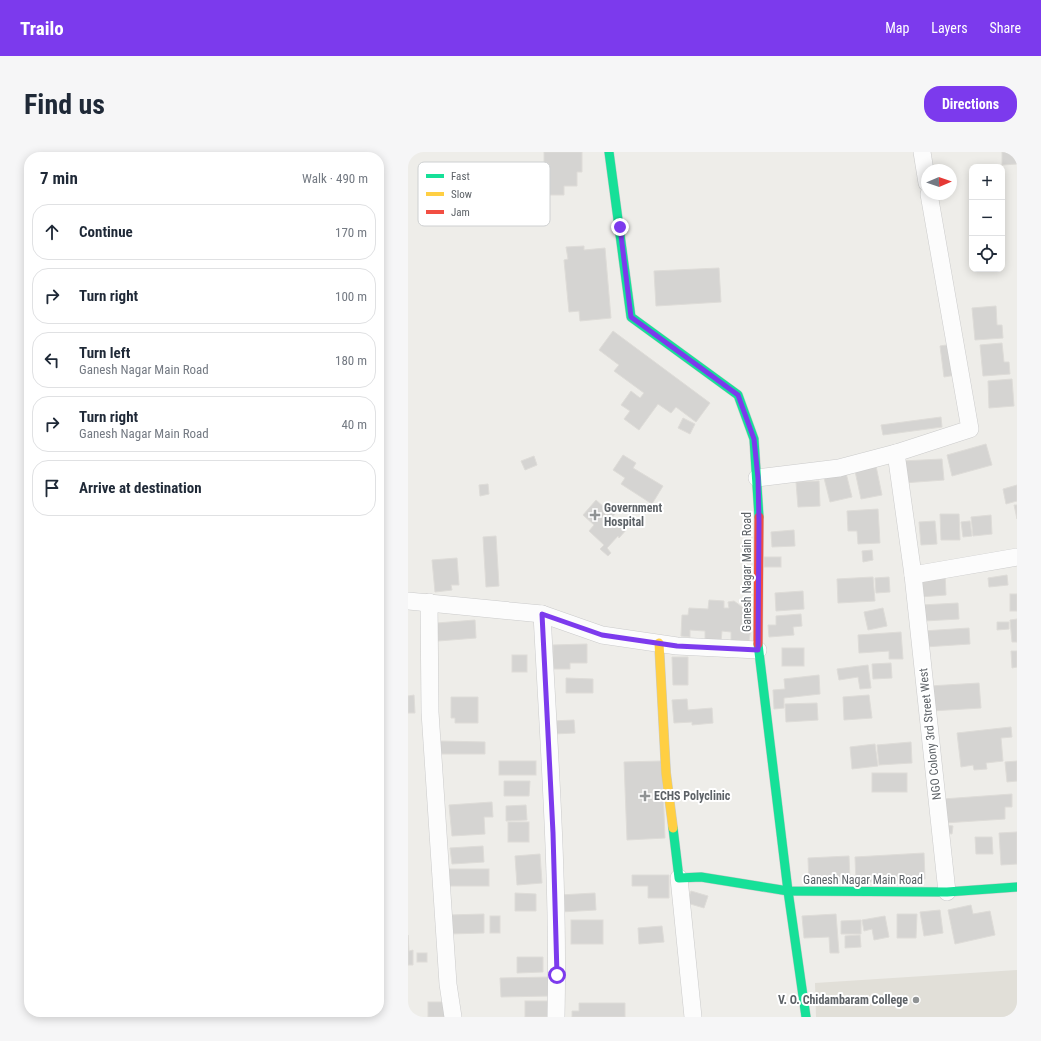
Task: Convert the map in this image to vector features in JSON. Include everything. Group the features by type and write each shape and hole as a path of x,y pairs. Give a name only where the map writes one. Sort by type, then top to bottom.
{"street":[{"name":"Ganesh Nagar Main Road","path":"609,152 631,317 738,395 754,439 758,478 759,521 758,650 788,891 947,892 1017,887"},
{"path":"922,152 924,164"},
{"path":"758,478 839,468 896,453 970,429 930,200"},
{"name":"NGO Colony 3rd Street West","path":"896,453 913,575 947,892"},
{"path":"913,575 1017,557"},
{"path":"408,601 542,614 602,635 677,646 758,650"},
{"path":"428,602 430,712 448,984 453,1017"},
{"path":"542,614 556,911 556,1017"},
{"path":"659,643 666,773 680,878 693,1017"},
{"path":"680,878 701,877 788,891 806,1017"}],"shaded area":[{"name":"V. O. Chidambaram College","path":"1017,970 1017,1017 816,1017 815,983"}],"building":[{"path":"544,152 582,152 582,172 577,172 577,186 564,186 564,195 550,195 550,162 544,162"},
{"path":"1002,152 1017,152 1017,164 1002,164"},
{"path":"584,246 584,250 605,248 611,318 580,321 579,311 569,312 564,260 568,259 566,247"},
{"path":"719,268 721,302 656,306 654,271"},
{"path":"996,306 997,325 1002,325 1003,338 975,340 972,308"},
{"path":"613,331 710,403 696,422 676,407 671,413 658,404 639,430 624,419 630,411 621,405 631,391 640,398 644,393 614,371 619,365 599,350"},
{"path":"1002,343 1004,362 1009,362 1010,374 983,376 980,345"},
{"path":"953,344 956,375 944,377 940,346"},
{"path":"1012,379 1014,406 989,408 988,381"},
{"path":"941,417 942,427 883,435 881,425"},
{"path":"683,418 695,424 690,434 678,428"},
{"path":"986,444 992,465 952,476 947,455"},
{"path":"623,455 636,463 633,468 663,486 652,504 621,484 625,478 613,470"},
{"path":"534,456 537,465 525,470 521,461"},
{"path":"942,459 944,480 903,483 902,461"},
{"path":"876,466 882,495 861,499 855,471"},
{"path":"846,473 852,497 830,502 824,478"},
{"path":"819,481 820,506 798,507 796,482"},
{"path":"488,484 489,494 480,496 479,485"},
{"path":"1017,485 1017,501 1006,504 1003,489"},
{"path":"596,500 606,509 603,512 606,515 610,510 615,514 607,523 609,525 614,520 618,524 620,522 627,529 607,548 611,553 608,556 600,549 604,545 589,531 594,525 583,515"},
{"path":"1014,505 1017,505 1017,519"},
{"path":"878,509 880,543 858,544 857,531 848,531 847,511"},
{"path":"940,514 959,514 960,540 941,540"},
{"path":"991,515 992,534 973,536 971,517"},
{"path":"935,521 937,544 921,545 919,522"},
{"path":"970,521 972,536 963,537 961,522"},
{"path":"794,530 795,546 772,547 771,532"},
{"path":"496,536 499,586 486,587 483,537"},
{"path":"872,550 873,560 863,562 862,551"},
{"path":"764,557 781,557 781,567 764,567"},
{"path":"457,558 459,585 451,585 452,590 435,592 432,560"},
{"path":"945,573 946,595 920,597 918,575"},
{"path":"1007,575 1008,585 989,587 988,578"},
{"path":"873,577 875,601 838,603 837,579"},
{"path":"889,577 890,592 876,593 875,578"},
{"path":"803,591 804,609 776,611 775,593"},
{"path":"1010,594 1017,594 1017,611 1010,611"},
{"path":"709,600 724,601 724,608 729,608 728,602 734,601 753,615 749,641 731,641 731,632 722,631 721,641 705,641 705,631 690,630 690,637 681,636 682,615 688,615 689,608 708,609"},
{"path":"958,603 959,619 924,621 922,605"},
{"path":"883,608 887,626 868,630 864,612"},
{"path":"801,614 802,626 793,627 794,635 769,637 768,625 776,625 776,616"},
{"path":"1017,619 1017,642 1012,642 1010,620"},
{"path":"475,620 476,638 438,641 437,623"},
{"path":"997,622 1009,622 1009,629 997,630"},
{"path":"969,628 970,644 924,647 923,631"},
{"path":"901,632 903,659 889,659 889,651 859,653 858,635"},
{"path":"587,644 587,663 570,663 570,669 553,669 553,645"},
{"path":"782,648 804,648 804,666 782,666"},
{"path":"1011,651 1017,651 1017,667 1012,668"},
{"path":"512,655 527,655 527,672 512,672"},
{"path":"672,657 688,657 688,685 673,685"},
{"path":"891,663 892,678 873,679 872,664"},
{"path":"868,665 871,688 860,689 858,677 839,680 837,669"},
{"path":"819,675 820,694 784,698 784,708 774,709 773,690 785,689 784,679"},
{"path":"566,678 593,679 593,693 566,693"},
{"path":"979,683 981,708 931,711 930,686"},
{"path":"414,695 415,713 408,713 408,696"},
{"path":"869,695 872,718 844,720 843,697"},
{"path":"451,697 478,697 478,723 455,723 455,718 451,718"},
{"path":"687,699 688,710 712,708 713,723 692,725 692,722 674,723 672,700"},
{"path":"817,703 818,720 786,722 785,704"},
{"path":"574,720 575,733 553,734 552,721"},
{"path":"1011,727 1012,737 1001,738 1003,761 986,763 987,769 974,770 973,765 961,767 957,733"},
{"path":"439,741 485,742 485,754 439,754"},
{"path":"911,742 912,763 879,765 877,745"},
{"path":"875,744 878,766 852,769 850,747"},
{"path":"499,761 536,761 536,775 499,775"},
{"path":"662,761 665,838 627,840 624,762"},
{"path":"1017,761 1017,781 1007,782 1005,762"},
{"path":"872,773 907,773 907,792 872,792"},
{"path":"504,781 530,781 529,796 504,796"},
{"path":"1012,794 1012,807 1005,807 1005,819 944,823 943,799"},
{"path":"492,802 493,817 484,817 485,834 452,836 449,805"},
{"path":"526,805 527,820 506,821 506,806"},
{"path":"508,822 529,822 529,842 508,842"},
{"path":"944,825 953,826 952,834 943,833"},
{"path":"1017,832 1017,864 1001,865 999,833"},
{"path":"975,837 992,837 993,854 976,854"},
{"path":"483,846 484,862 452,864 450,848"},
{"path":"924,853 925,879 856,883 855,857"},
{"path":"540,854 542,883 517,885 515,856"},
{"path":"849,856 850,881 809,884 808,858"},
{"path":"444,869 489,869 489,886 444,886"},
{"path":"632,875 669,875 669,898 648,898 648,886 632,886"},
{"path":"691,891 708,896 704,908 687,903"},
{"path":"515,893 536,894 536,911 515,911"},
{"path":"595,893 596,910 560,912 560,895"},
{"path":"971,905 973,914 990,911 995,935 955,944 948,910"},
{"path":"940,910 943,933 924,936 920,912"},
{"path":"484,914 484,933 449,934 449,915"},
{"path":"836,914 839,953 830,953 829,937 804,938 802,916"},
{"path":"897,914 917,914 916,938 897,938"},
{"path":"490,916 500,916 500,933 490,933"},
{"path":"885,916 889,937 874,940 872,929 864,931 862,920"},
{"path":"571,920 603,920 603,944 571,944"},
{"path":"861,920 861,934 841,934 841,921"},
{"path":"662,926 664,942 639,944 638,928"},
{"path":"408,935 409,951 413,950 413,965 408,965"},
{"path":"860,935 861,947 845,948 845,936"},
{"path":"417,953 427,953 427,962 417,962"},
{"path":"517,957 543,957 543,972 517,973"},
{"path":"550,977 551,996 501,997 500,978"},
{"path":"525,1001 548,1001 548,1017 525,1017"},
{"path":"428,1002 446,1002 446,1017 428,1017"},
{"path":"579,1003 625,1003 625,1017 572,1017 572,1011 579,1011"}],"traffic: fast":[{"path":"609,152 631,317 738,395 754,439 759,517"},
{"path":"758,644 788,891 947,892 1017,887"},
{"path":"673,828 679,878 701,877 788,891 806,1017"}],"traffic: slow":[{"path":"659,643 666,773 673,828"}],"traffic: jam":[{"path":"758,644 759,517"}],"place":[{"name":"Government Hospital","path":"595,515"},
{"name":"ECHS Polyclinic","path":"645,796"},
{"name":"V. O. Chidambaram College","path":"916,1000"}],"route":[{"path":"557,975 553,833 542,614 602,635 677,646 758,650 759,521 758,478 754,439 738,395 631,317 620,227"}]}
